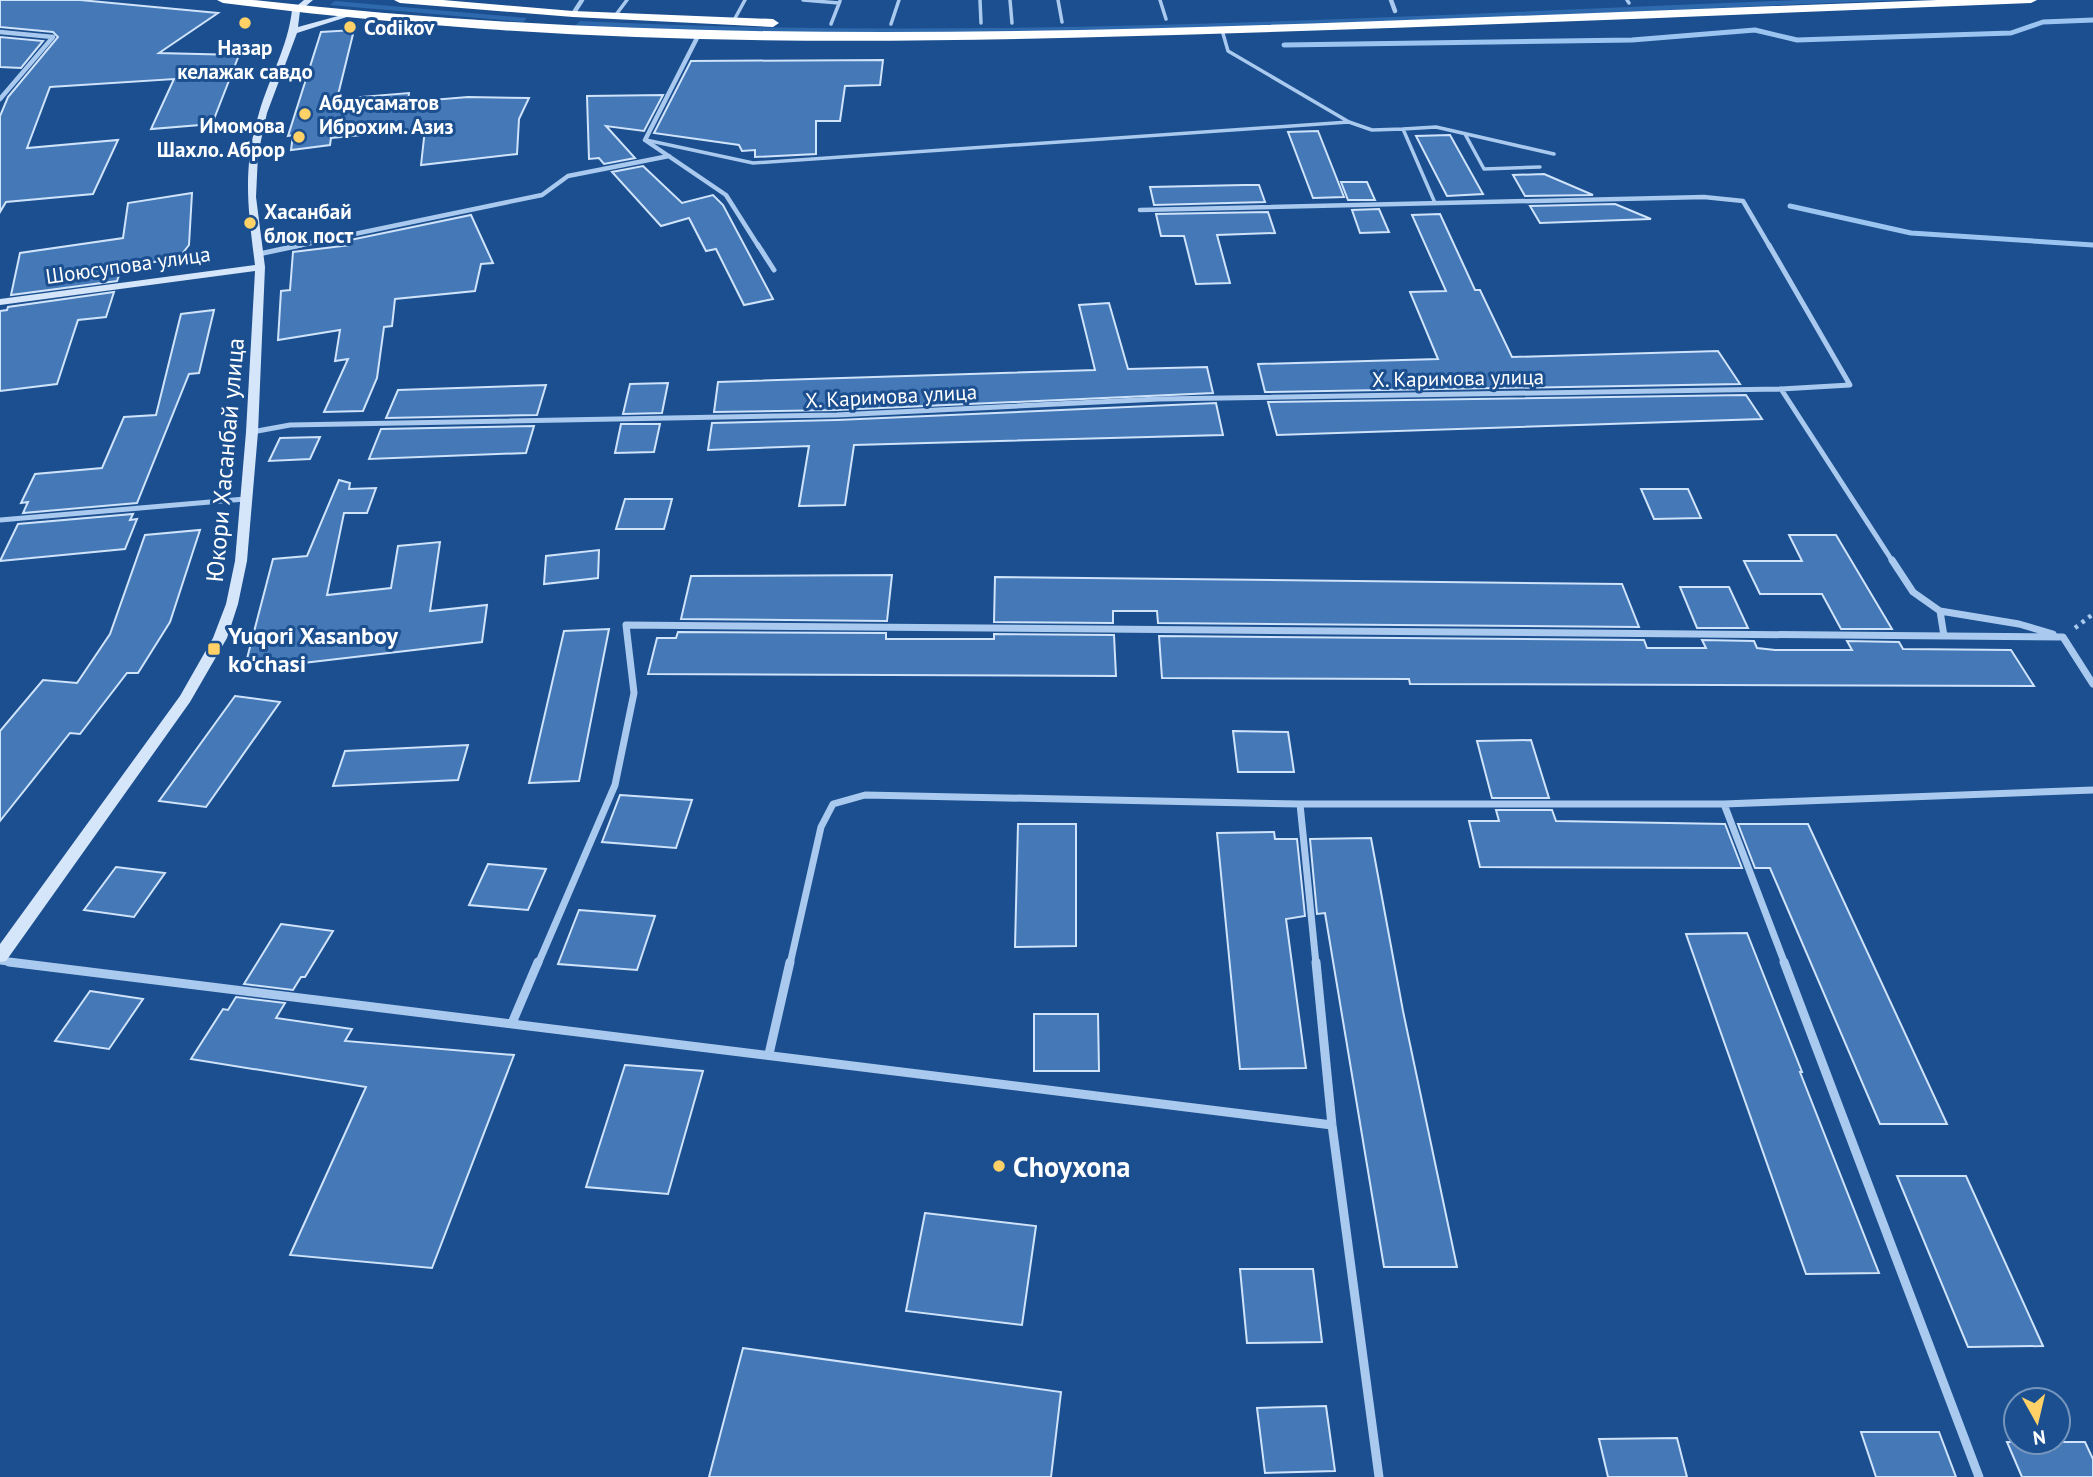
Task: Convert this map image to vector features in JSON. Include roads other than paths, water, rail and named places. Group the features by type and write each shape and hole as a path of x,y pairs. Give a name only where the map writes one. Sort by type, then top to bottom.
{"highway":[{"path":"223,0 349,15 544,28 698,36 904,37 1222,30 2031,0"},
{"path":"400,0 573,14 831,24 1062,22 1393,6 1705,0"},
{"path":"544,28 558,13"}],"street":[{"path":"296,10 309,0"},
{"path":"573,14 583,0"},
{"name":"Юкори Хасанбай улица","path":"0,958 185,699 208,661 224,626 237,581 252,432 260,260 251,197 254,154 263,113 293,31 296,10"},
{"path":"293,31 349,15"},
{"path":"0,32 53,37 0,99"},
{"path":"698,36 645,140 726,195 774,270"},
{"path":"260,260 542,195 568,176 668,156"},
{"name":"Х. Каримова улица","path":"252,432 290,425 837,415 1159,399 1781,389 1850,385 1743,201 1704,197 1140,210"},
{"name":"Шоюсупова улица","path":"0,302 260,260"},
{"path":"1781,389 1913,592 1940,611 2019,624 2063,637 2093,684"},
{"path":"0,520 245,499"},
{"path":"1940,611 1944,636"},
{"path":"513,1023 615,785 634,693 626,625 2063,637"},
{"path":"769,1054 821,827 833,804 865,795 1300,804 1724,804 2093,790"},
{"path":"1300,804 1332,1125 1379,1477"},
{"path":"1724,804 1979,1477"},
{"path":"0,958 1332,1125"}],"lane":[{"path":"615,16 627,0"},
{"path":"733,22 745,0"},
{"path":"803,0 840,1 831,24"},
{"path":"891,24 899,0"},
{"path":"979,0 981,23"},
{"path":"1010,0 1012,23"},
{"path":"1058,0 1062,22"},
{"path":"1160,0 1166,19"},
{"path":"1222,30 1228,51 1349,121 1372,130 1436,127 1554,154"},
{"path":"645,140 753,163 1349,121"},
{"path":"1404,129 1435,203"},
{"path":"1465,134 1484,169 1540,167"}],"waterway":[{"path":"1284,45 1632,40 1755,30 1797,40 2011,33 2043,22 2093,20"},
{"path":"1790,206 1911,233 2093,245"}],"place":[{"name":"Назар келажак савдо","path":"245,23"},
{"name":"Codikov","path":"350,27"},
{"name":"Абдусаматов Иброхим. Азиз","path":"305,114"},
{"name":"Имомова Шахло. Аброр","path":"299,137"},
{"name":"Хасанбай блок пост","path":"250,223"},
{"name":"Yuqori Xasanboy ko'chasi","path":"214,649"},
{"name":"Choyxona","path":"999,1166"}]}
